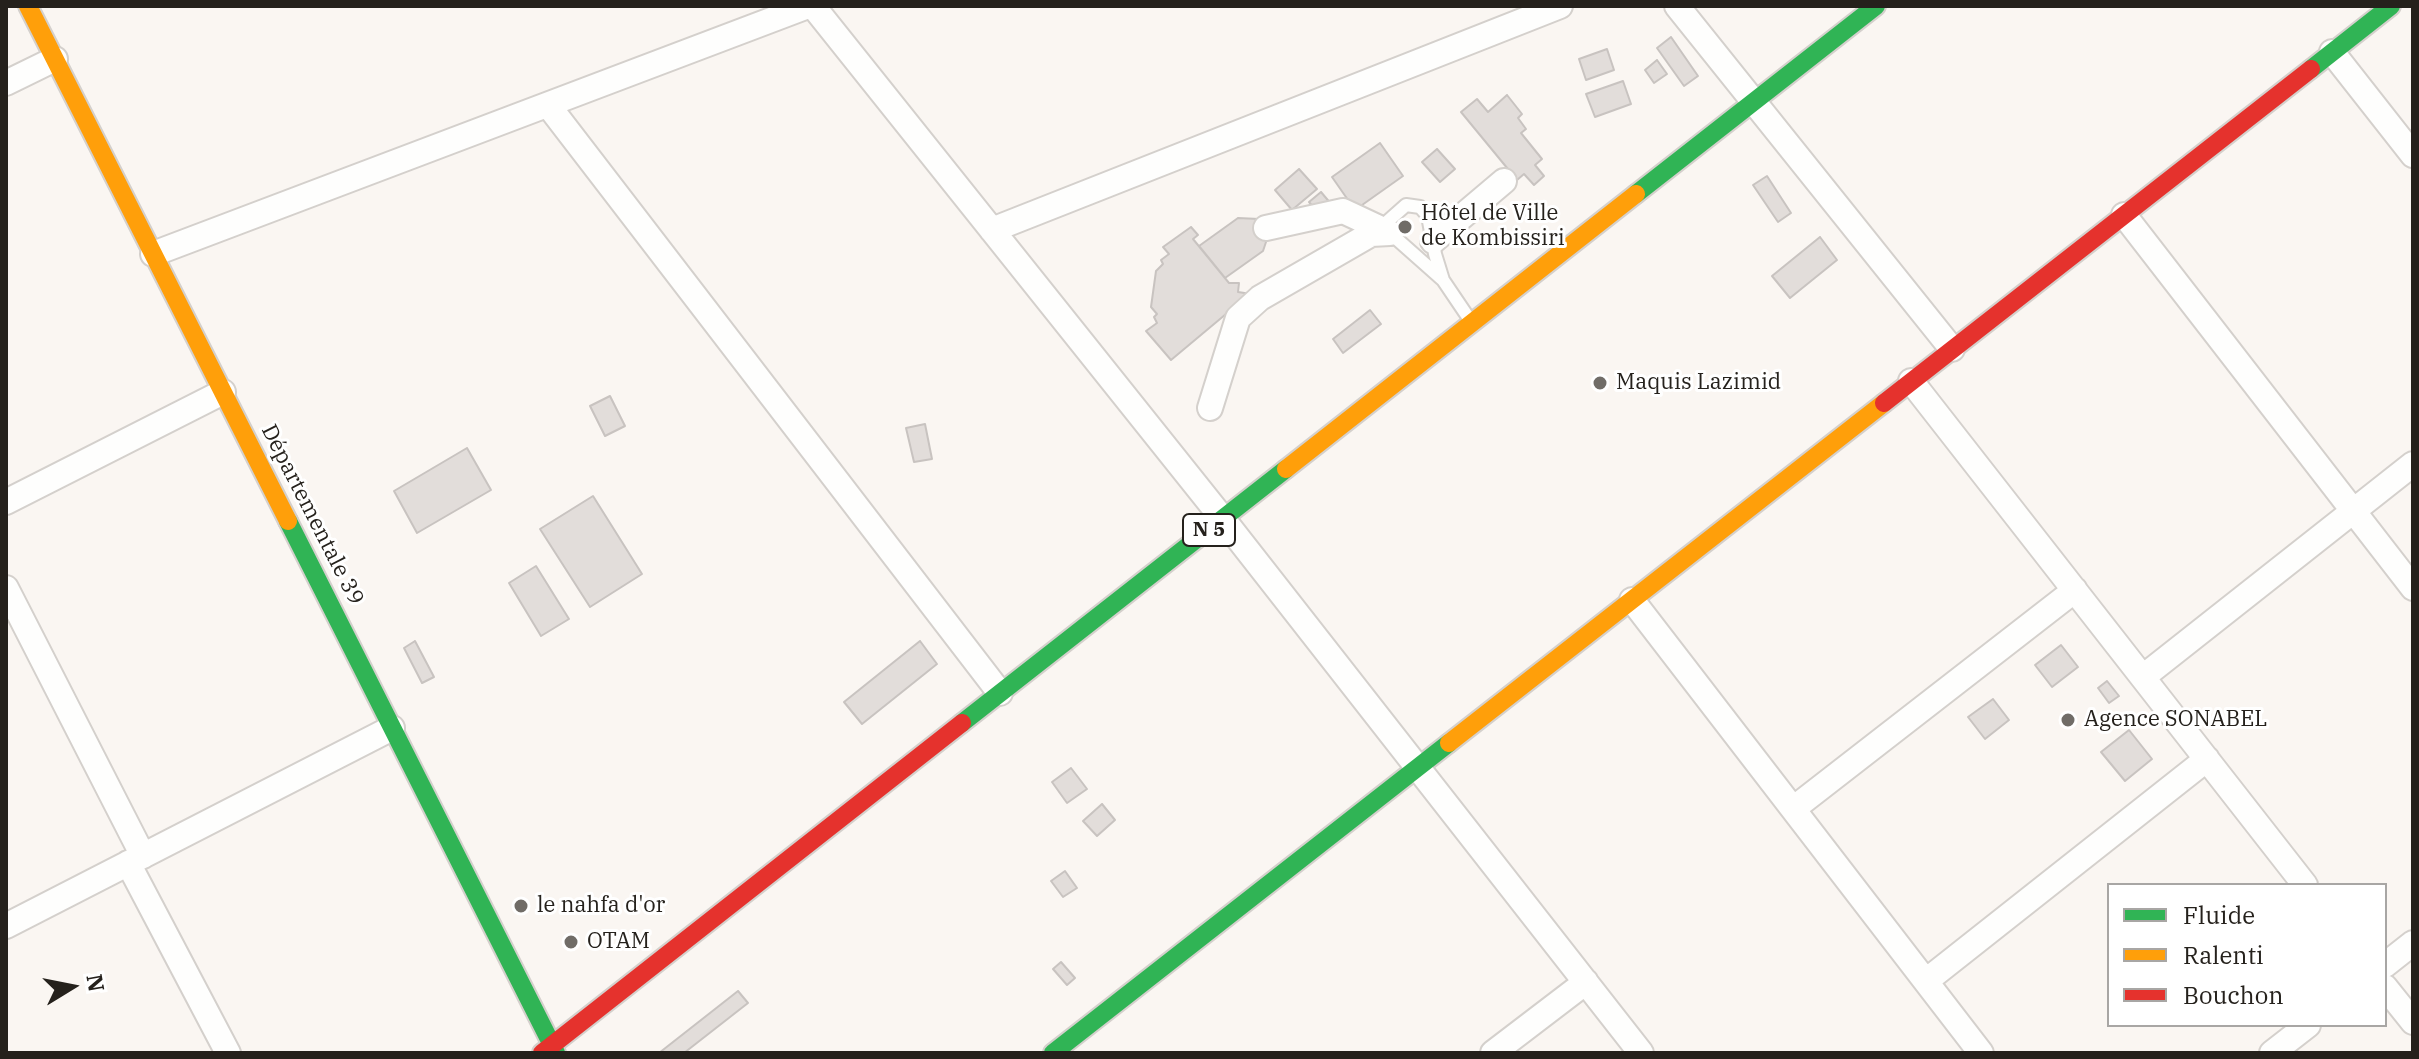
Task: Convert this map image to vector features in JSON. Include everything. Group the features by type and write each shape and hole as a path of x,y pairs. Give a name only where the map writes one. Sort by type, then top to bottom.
{"main road":[{"name":"Départementale 39","path":"28,6 392,728 550,1050"},
{"name":"N 5","path":"550,1050 1876,6"},
{"path":"1053,1053 2391,6"}],"street":[{"path":"153,254 811,6 1223,519 1641,1053"},
{"path":"992,230 1560,6"},
{"path":"1677,6 1952,349"},
{"path":"2332,52 2413,155"},
{"path":"6,83 55,59"},
{"path":"548,105 1000,693"},
{"path":"1433,241 1504,181"},
{"path":"1266,228 1343,211 1390,233"},
{"path":"2124,215 2413,588"},
{"path":"1210,408 1238,318 1260,298 1371,234 1390,233"},
{"path":"1911,381 2303,883"},
{"path":"6,502 223,392"},
{"path":"2143,677 2413,464"},
{"path":"6,588 13,620 136,860 228,1053"},
{"path":"1793,809 2075,590"},
{"path":"1632,600 1926,981 1968,1049"},
{"path":"6,926 392,728"},
{"path":"1926,981 2207,759"},
{"path":"2387,963 2413,943"},
{"path":"1493,1053 1586,982"},
{"path":"2387,990 2413,1022"},
{"path":"2272,1053 2305,1027"}],"lane":[{"path":"1443,280 1428,216 1420,207 1406,205 1388,221 1390,233 1443,280 1472,323"}],"building":[{"path":"1671,37 1698,76 1684,86 1657,48"},
{"path":"1607,49 1614,70 1586,80 1579,59"},
{"path":"1657,60 1667,74 1654,83 1645,70"},
{"path":"1623,81 1631,104 1595,117 1586,94"},
{"path":"1507,95 1522,114 1518,118 1526,129 1521,133 1542,159 1535,165 1544,176 1534,185 1524,174 1517,180 1461,112 1477,99 1488,112"},
{"path":"1380,143 1403,176 1355,210 1332,177"},
{"path":"1437,149 1455,169 1440,182 1422,162"},
{"path":"1299,169 1317,189 1292,210 1275,190"},
{"path":"1767,176 1791,213 1778,222 1753,185"},
{"path":"1321,192 1332,205 1320,215 1309,202"},
{"path":"1238,218 1259,219 1269,233 1263,251 1225,278 1199,246"},
{"path":"1191,227 1198,235 1193,239 1229,283 1239,283 1238,292 1251,294 1236,315 1226,314 1171,360 1146,331 1157,323 1154,317 1157,314 1151,307 1156,271 1163,264 1161,260 1169,254 1163,247"},
{"path":"1820,237 1837,260 1790,298 1772,276"},
{"path":"1370,310 1381,324 1343,353 1333,339"},
{"path":"610,396 625,426 605,436 590,406"},
{"path":"925,424 932,459 914,462 906,428"},
{"path":"467,448 491,490 417,533 394,491"},
{"path":"593,496 642,574 590,607 540,529"},
{"path":"536,566 569,619 541,636 509,583"},
{"path":"415,641 434,677 422,683 404,648"},
{"path":"920,641 937,664 862,724 844,702"},
{"path":"2061,645 2078,667 2052,687 2035,665"},
{"path":"2107,681 2119,696 2109,703 2098,688"},
{"path":"1993,699 2009,720 1985,739 1968,717"},
{"path":"2129,730 2152,759 2125,781 2101,752"},
{"path":"1071,768 1087,789 1067,803 1052,782"},
{"path":"1102,804 1115,820 1097,836 1083,821"},
{"path":"1065,871 1077,888 1063,897 1051,881"},
{"path":"1061,962 1075,978 1067,985 1053,969"},
{"path":"738,991 748,1003 684,1053 659,1053"}],"traffic: fast":[{"path":"1636,194 1876,6"},
{"path":"2311,69 2391,6"},
{"path":"962,723 1286,469"},
{"path":"288,521 556,1053"},
{"path":"1053,1053 1449,743"}],"traffic: slow":[{"path":"28,6 288,521"},
{"path":"1286,469 1636,194"},
{"path":"1449,743 1884,403"}],"traffic: jam":[{"path":"1884,403 2311,69"},
{"path":"542,1053 962,723"}],"place":[{"name":"Hôtel de Ville de Kombissiri","path":"1405,227"},
{"name":"Maquis Lazimid","path":"1600,383"},
{"name":"Agence SONABEL","path":"2068,720"},
{"name":"le nahfa d'or","path":"521,906"},
{"name":"OTAM","path":"571,942"}]}
